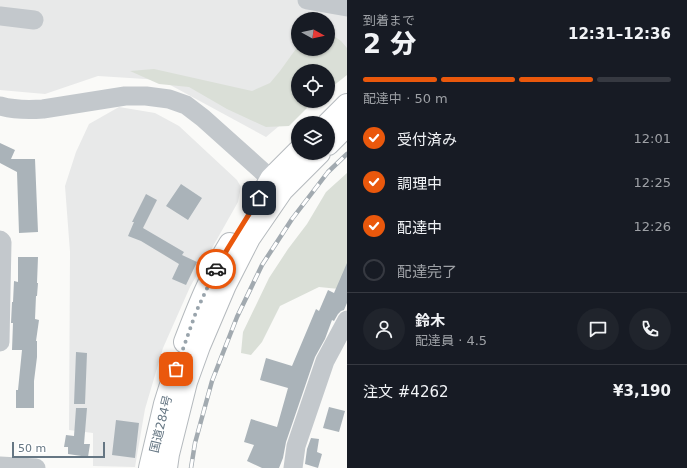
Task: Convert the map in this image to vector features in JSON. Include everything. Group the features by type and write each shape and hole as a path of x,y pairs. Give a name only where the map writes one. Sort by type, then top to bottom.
{"highway":[{"path":"335,117 347,105"},
{"path":"335,137 347,125"},
{"name":"国道284号","path":"166,468 168,454 186,382 204,334 225,285 249,238 277,185 293,160"},
{"name":"国道284号","path":"150,468 165,404 196,312 212,276 228,248 277,185 310,160"}],"street":[{"path":"307,0 347,7"},
{"path":"0,16 34,20"},
{"path":"0,106 11,109 32,110 124,96 146,96 170,99 186,105 203,118 277,185"},
{"path":"0,240 2,242 0,342"},
{"path":"294,468 296,446 325,361 347,320"},
{"path":"0,466 36,468"}],"shaded area":[{"path":"0,0 347,0 347,70 335,70 335,64 291,64 291,108 301,108 266,137 161,80 98,76 45,94 0,90"},
{"path":"335,37 347,48 347,75 335,84 335,64 291,64 291,108 307,108 299,116 291,116 291,124 289,126 266,127 227,109 189,87 159,84 130,71 154,69 252,91 270,83 291,56 335,56"},
{"path":"119,107 155,113 179,126 237,180 241,187 238,202 190,287 163,348 145,409 135,467 93,466 93,433 69,430 70,252 65,186 76,152 89,124"},
{"path":"347,173 347,292 339,289 319,287 280,306 262,342 251,355 241,353 243,332 269,278 307,224 326,192"}],"building":[{"path":"0,143 15,150 11,159 35,159 38,232 19,233 17,172 0,163"},
{"path":"181,184 202,198 188,220 166,206"},
{"path":"146,194 157,200 143,228 184,252 182,255 197,262 186,285 172,279 179,264 141,241 128,236 134,222 132,222"},
{"path":"18,257 38,257 38,283 35,319 39,320 36,341 37,357 34,381 34,408 16,408 16,390 18,390 22,350 12,350 13,323 11,323 14,281 18,282"},
{"path":"347,263 347,303 344,310 338,314 334,321 332,320 325,339 315,357 286,442 283,458 279,468 262,468 247,461 254,445 244,442 251,419 277,427 288,388 260,380 266,358 292,366 316,309 319,311 328,290 334,293"},
{"path":"76,352 87,353 85,404 74,404"},
{"path":"329,407 345,411 339,432 323,428"},
{"path":"76,408 87,408 84,444 90,444 88,457 68,454 68,447 64,447 66,435 74,436"},
{"path":"116,420 139,423 135,458 112,455"},
{"path":"311,438 319,439 317,452 322,454 318,468 305,464 307,449"}],"railway":[{"path":"191,468 195,443 212,381 237,317 262,265 292,219 328,172 347,154"}],"way so far":[{"path":"176,369 196,312 216,269"}],"route":[{"path":"216,269 259,198"}]}
